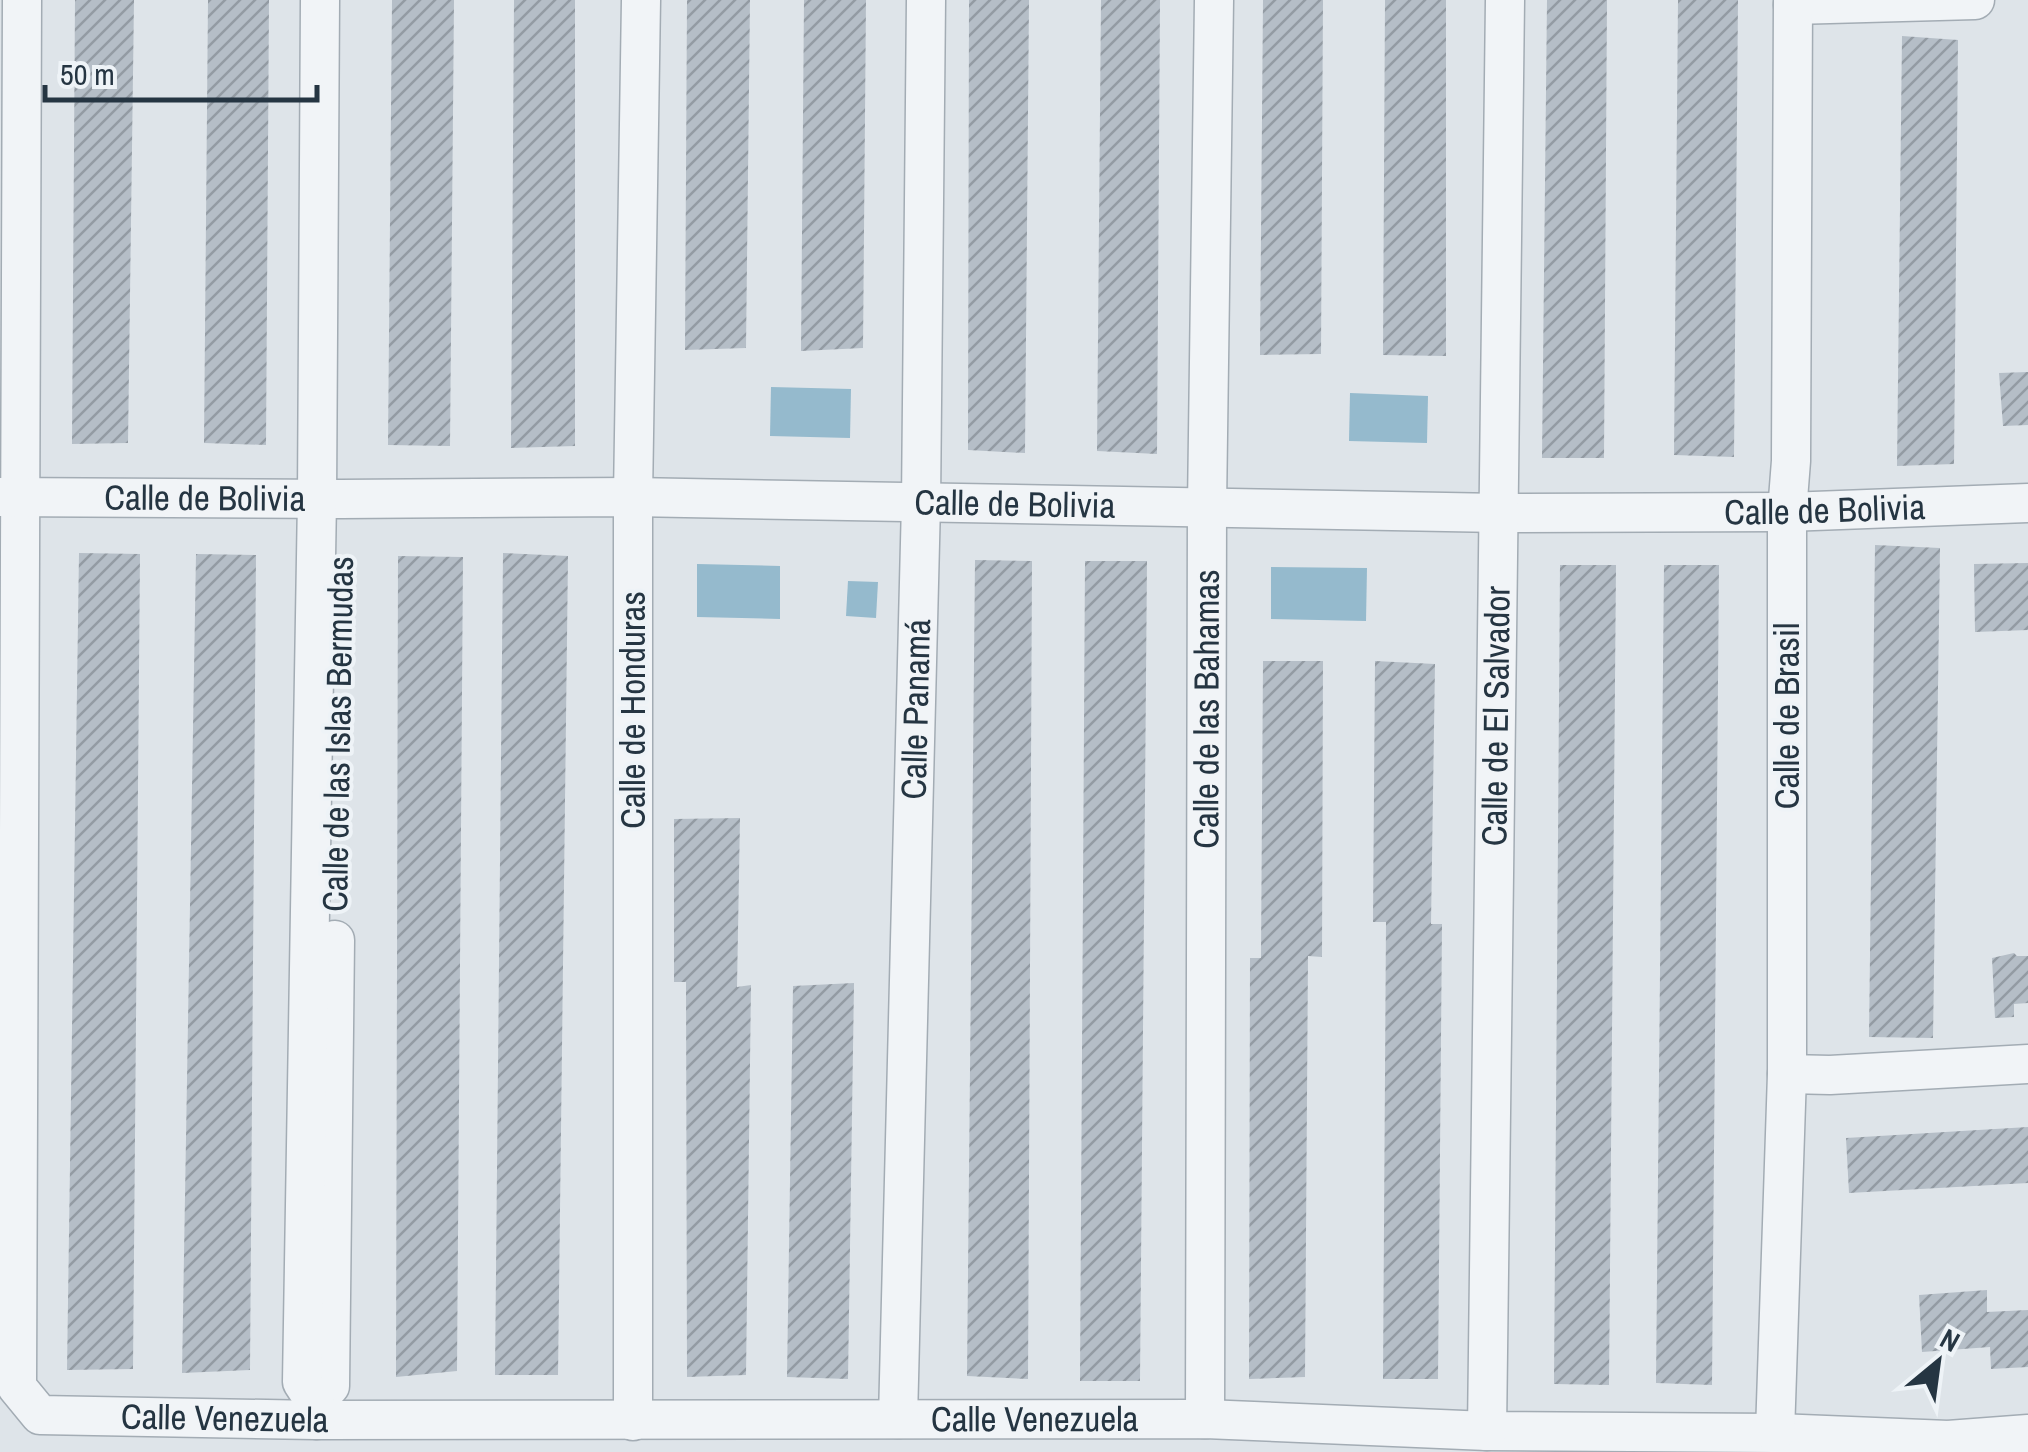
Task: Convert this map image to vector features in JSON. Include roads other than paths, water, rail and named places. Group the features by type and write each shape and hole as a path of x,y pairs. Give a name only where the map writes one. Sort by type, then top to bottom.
{"street":[{"path":"10,497 22,0"},
{"name":"Calle de las Islas Bermudas","path":"316,1411 330,1386 329,499 320,0"},
{"name":"Calle de las Islas Bermudas","path":"329,499 346,0"},
{"name":"Calle de Honduras","path":"633,1421 633,496 641,0"},
{"name":"Calle Panamá","path":"898,1419 921,503 926,0"},
{"name":"Calle de las Bahamas","path":"1204,1419 1207,507 1214,0"},
{"name":"Calle de El Salvador","path":"1486,1431 1505,0"},
{"path":"1793,2 1974,0"},
{"name":"Calle de Brasil","path":"1776,1433 1787,1074 1787,512 1791,442 1793,2"},
{"name":"Calle de Bolivia","path":"10,497 633,496 1500,513 1787,512 2028,504"},
{"name":"Calle Venezuela","path":"10,497 18,1388 40,1415 316,1411 633,1421 1204,1419 1486,1431 1776,1433 1954,1446 2028,1434"},
{"path":"1787,1074 2028,1064"}],"water":[{"path":"771,387 851,389 850,438 770,436"},
{"path":"1350,393 1428,396 1427,443 1349,441"},
{"path":"697,564 780,566 780,619 697,617"},
{"path":"1271,567 1367,568 1366,621 1271,619"},
{"path":"848,581 878,582 876,618 846,616"}]}
